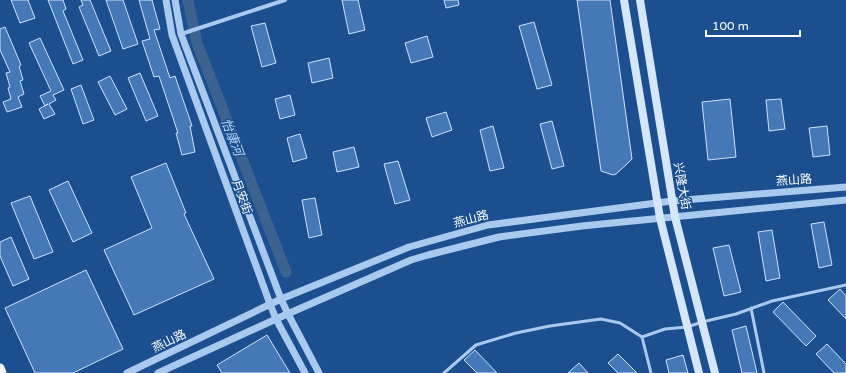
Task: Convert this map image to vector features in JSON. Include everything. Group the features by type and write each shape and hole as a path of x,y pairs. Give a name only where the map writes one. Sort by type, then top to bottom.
{"main road":[{"path":"624,0 660,218 699,373"},
{"name":"兴隆大街","path":"640,0 675,216 715,373"},
{"path":"0,368 2,373"}],"street":[{"name":"月安街","path":"166,0 172,35 270,304 276,319 305,373"},
{"path":"175,0 181,34 281,299 319,373"},
{"path":"181,34 285,0"},
{"name":"燕山路","path":"127,373 281,299 409,247 488,224 657,202 846,187"},
{"name":"燕山路","path":"158,373 411,260 499,237 675,216 846,200"}],"lane":[{"path":"642,337 736,314 772,300 846,285"},
{"path":"751,308 764,373"},
{"path":"444,373 476,345 516,333 601,319 620,323 642,337 651,373"}],"building":[{"path":"11,0 28,0 35,18 20,23"},
{"path":"48,0 63,0 66,9 63,11 83,60 73,64"},
{"path":"81,0 90,0 111,51 99,56 79,7 83,5"},
{"path":"106,0 123,0 138,44 123,49"},
{"path":"139,0 152,0 160,29 154,30 170,78 175,76 192,126 190,126 195,152 182,155 176,133 178,133 159,76 154,77 142,41 150,39"},
{"path":"342,0 358,0 365,30 349,34"},
{"path":"444,0 458,0 459,5 446,8"},
{"path":"577,0 610,0 632,159 613,175 601,171"},
{"path":"534,22 552,85 537,89 519,26"},
{"path":"265,23 276,63 262,67 251,26"},
{"path":"5,27 21,65 19,66 23,80 20,81 24,94 18,97 22,107 7,112 3,102 11,99 8,88 10,87 6,73 10,72 0,50 0,29"},
{"path":"427,36 433,57 411,63 405,43"},
{"path":"40,38 64,90 53,95 56,100 49,104 55,114 44,119 39,109 45,106 40,96 51,91 29,43"},
{"path":"329,58 333,78 312,83 308,63"},
{"path":"140,73 158,116 146,121 128,78"},
{"path":"110,76 127,109 115,115 98,82"},
{"path":"81,85 94,120 83,124 71,89"},
{"path":"290,95 295,115 280,119 275,99"},
{"path":"730,99 736,157 708,160 702,102"},
{"path":"781,99 785,129 769,131 766,100"},
{"path":"446,112 452,130 432,137 426,118"},
{"path":"552,121 564,166 552,169 540,124"},
{"path":"493,126 504,168 490,171 480,130"},
{"path":"827,126 830,155 813,157 809,128"},
{"path":"300,134 307,158 293,162 287,138"},
{"path":"354,147 359,167 337,172 333,152"},
{"path":"398,161 410,200 395,204 384,164"},
{"path":"166,163 186,213 184,214 214,279 134,315 104,250 152,228 131,177"},
{"path":"68,181 92,233 73,242 49,190"},
{"path":"30,196 53,252 34,259 11,203"},
{"path":"315,198 322,235 309,238 302,200"},
{"path":"824,222 832,265 819,268 811,224"},
{"path":"772,230 780,278 766,281 758,232"},
{"path":"11,237 29,279 13,286 0,256 0,242"},
{"path":"729,245 741,292 724,296 713,248"},
{"path":"86,270 123,349 73,373 35,373 5,308"},
{"path":"840,289 846,296 846,319 828,300"},
{"path":"783,302 816,336 806,346 773,312"},
{"path":"746,326 757,373 742,373 732,330"},
{"path":"267,335 290,373 222,373 217,365"},
{"path":"827,344 846,364 846,373 834,373 816,354"},
{"path":"475,350 497,373 477,373 464,360"},
{"path":"618,354 637,373 618,373 608,363"},
{"path":"683,355 688,373 669,373 666,360"},
{"path":"579,363 588,373 568,373"}],"waterway":[{"name":"怡康河","path":"188,0 197,43 286,272"}]}
